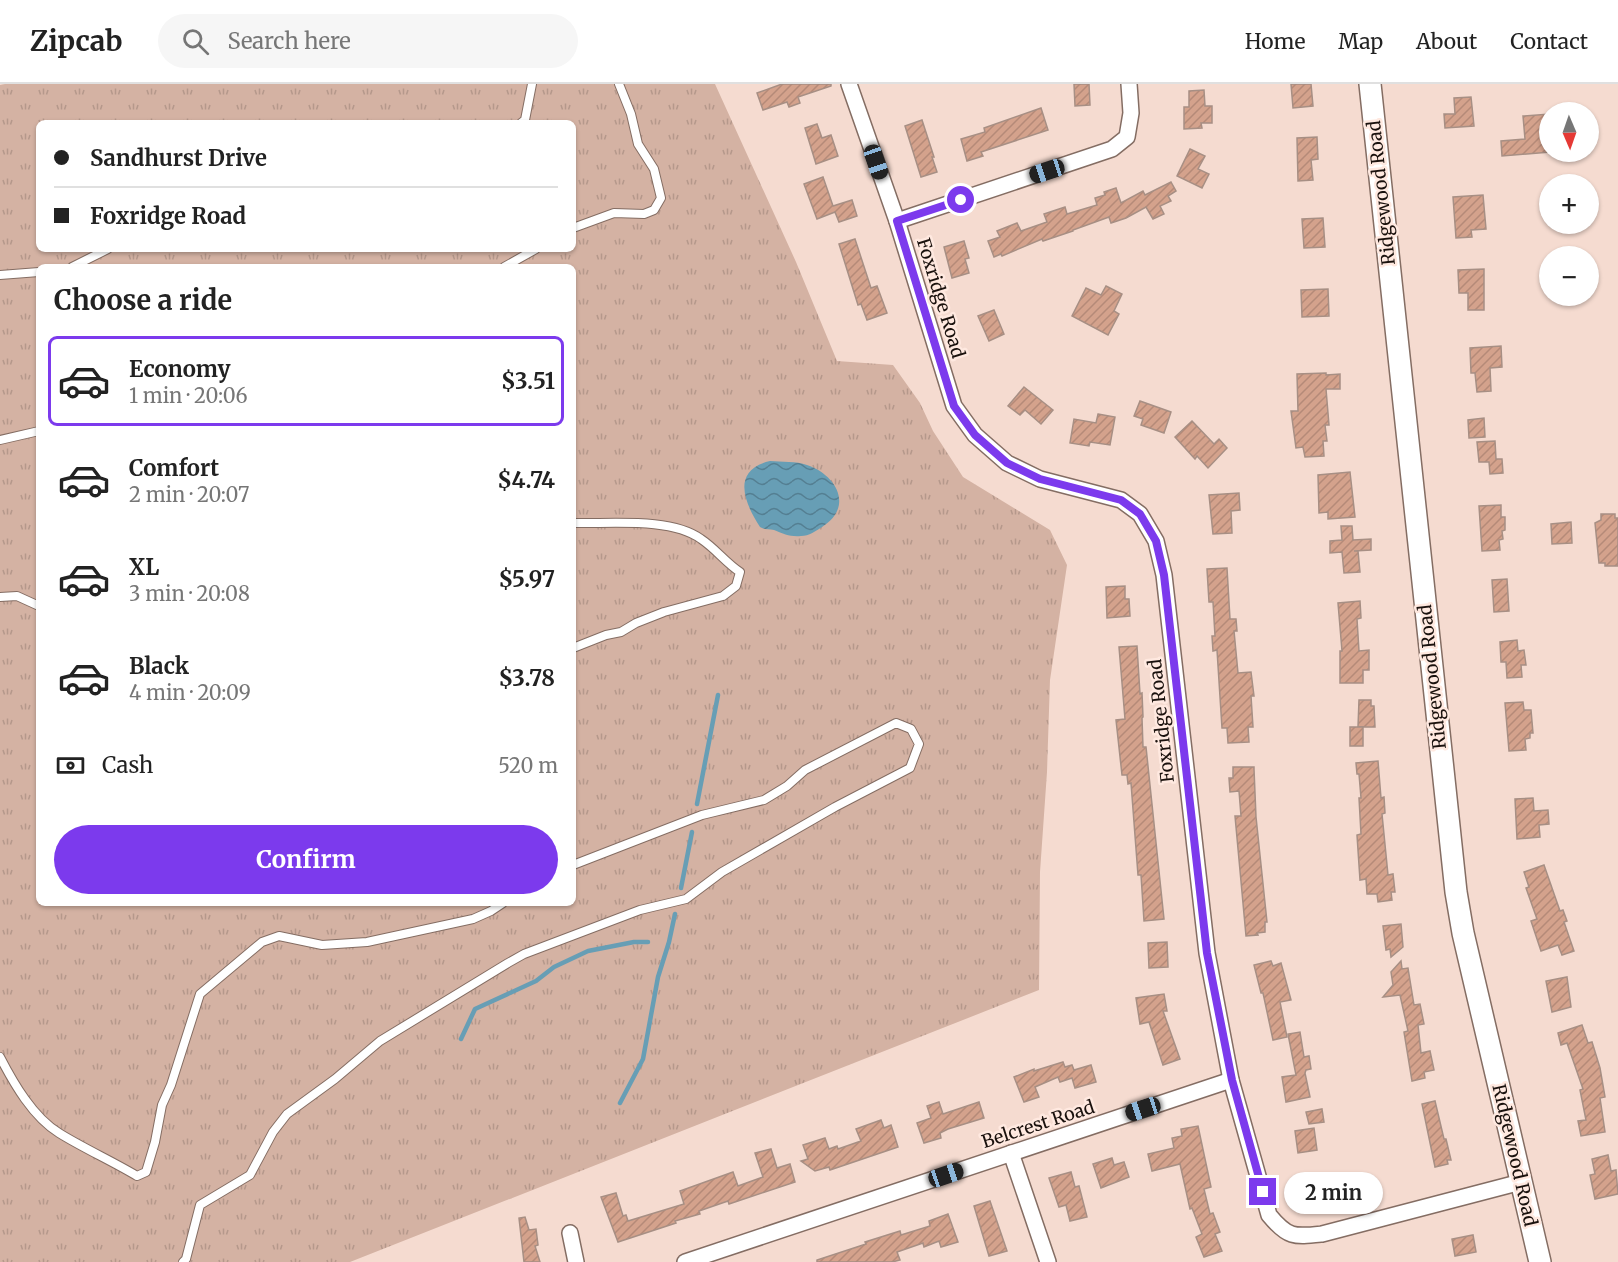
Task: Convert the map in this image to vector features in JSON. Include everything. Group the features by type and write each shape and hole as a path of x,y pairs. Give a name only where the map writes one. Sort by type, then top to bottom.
{"main road":[{"name":"Ridgewood Road","path":"1370,84 1456,892 1463,933 1540,1262"}],"street":[{"name":"Foxridge Road","path":"849,84 897,221 954,406 975,435 1007,463 1040,479 1121,500 1140,514 1156,541 1164,575 1207,953 1232,1080 1269,1215 1279,1227 1295,1237 1322,1234 1521,1182"},
{"path":"897,221 1112,149 1127,138 1131,113 1129,84"},
{"name":"Belcrest Road","path":"685,1262 1232,1080"},
{"path":"1011,1153 1048,1262"},
{"path":"570,1233 576,1262"}],"lane":[{"path":"525,120 532,84"},
{"path":"576,227 614,213 644,214 654,210 662,198 654,169 638,144 632,114 619,84"},
{"path":"78,264 102,252"},
{"path":"509,264 531,252"},
{"path":"0,275 36,273"},
{"path":"0,440 36,432"},
{"path":"576,523 658,524 678,527 713,547 741,572 736,586 723,596 664,612 621,632 606,635 576,647"},
{"path":"0,597 17,596 36,605"},
{"path":"183,1262 186,1259 200,1205 250,1175 273,1132 287,1114 335,1079 380,1041 524,954 640,910 686,899 722,872 835,807 910,768 919,744 911,729 896,723 805,770 787,786 764,800 702,815 576,864"},
{"path":"0,1057 36,1113 58,1133 137,1176 146,1172 162,1105 171,1085 200,994 262,942 279,936 322,945 367,942 473,919 498,906"}],"green space":[{"path":"715,84 796,262 837,361 893,365 920,403 933,431 963,477 1050,530 1067,565 1050,680 1040,872 1039,990 350,1262 0,1262 0,85"}],"water":[{"path":"770,461 803,464 826,476 838,492 837,510 832,519 815,532 804,536 790,536 760,527 746,498 745,480 749,472 757,465"}],"building":[{"path":"782,84 831,84 831,86 798,97 800,103 789,107 787,102 763,110 757,93"},
{"path":"1074,84 1089,84 1090,105 1075,106"},
{"path":"1291,84 1311,84 1313,106 1293,108"},
{"path":"1204,90 1205,106 1212,106 1212,123 1201,123 1202,128 1184,129 1184,107 1189,107 1189,91"},
{"path":"1471,97 1474,126 1445,128 1444,114 1455,114 1454,98"},
{"path":"1041,108 1048,130 981,152 983,156 967,161 961,139 985,132 984,128"},
{"path":"1539,115 1539,153 1502,156 1501,141 1525,139 1523,116"},
{"path":"922,120 937,172 921,177 905,126"},
{"path":"817,124 822,138 831,135 838,156 816,164 805,128"},
{"path":"1317,137 1318,159 1311,160 1313,180 1298,181 1297,138"},
{"path":"1190,149 1205,156 1198,169 1209,174 1202,188 1177,176"},
{"path":"823,177 833,206 852,200 857,216 839,222 835,212 817,219 804,184"},
{"path":"1171,182 1176,191 1168,196 1171,201 1160,206 1164,214 1153,219 1146,207 1126,218 1111,223 1109,217 1043,241 1042,239 1002,256 1001,254 994,257 988,241 1000,237 997,231 1017,223 1021,231 1047,222 1044,214 1065,207 1067,214 1097,205 1095,198 1116,188 1121,203 1143,191 1145,195"},
{"path":"1483,195 1486,229 1471,230 1472,237 1456,238 1453,197"},
{"path":"1323,218 1325,247 1304,248 1302,219"},
{"path":"855,239 871,288 877,286 887,313 867,320 861,304 858,305 839,244"},
{"path":"964,241 969,258 965,259 969,273 952,278 944,247"},
{"path":"1484,269 1484,310 1468,310 1468,293 1459,293 1458,270"},
{"path":"1106,286 1122,294 1114,311 1119,314 1108,335 1072,316 1086,288 1101,295"},
{"path":"1328,289 1329,316 1302,317 1301,290"},
{"path":"994,310 1004,334 989,341 978,316"},
{"path":"1501,346 1502,367 1490,368 1491,391 1477,392 1475,373 1471,373 1470,348"},
{"path":"1326,373 1326,375 1340,374 1340,389 1326,389 1329,425 1325,425 1327,441 1323,441 1324,456 1305,457 1303,447 1296,448 1291,411 1298,411 1297,374"},
{"path":"1024,387 1053,410 1041,424 1025,410 1020,415 1008,406"},
{"path":"1140,401 1171,412 1164,433 1141,425 1143,419 1134,416"},
{"path":"1098,414 1115,417 1110,445 1090,442 1089,446 1070,443 1074,419 1096,423"},
{"path":"1484,418 1485,437 1469,438 1468,420"},
{"path":"1192,421 1214,444 1219,439 1227,448 1208,468 1197,456 1195,459 1175,437"},
{"path":"1495,441 1496,459 1502,459 1503,473 1490,474 1489,462 1479,462 1477,442"},
{"path":"1350,472 1355,517 1328,519 1328,512 1319,513 1318,475"},
{"path":"1239,493 1240,510 1231,511 1232,533 1213,534 1209,495"},
{"path":"1501,505 1501,517 1505,517 1505,530 1502,531 1503,539 1499,540 1500,550 1482,551 1479,506"},
{"path":"1601,514 1615,514 1615,518 1618,518 1618,566 1605,566 1605,563 1599,563 1595,523 1601,520"},
{"path":"1571,522 1572,543 1552,544 1551,524"},
{"path":"1341,526 1352,526 1353,540 1371,539 1371,550 1354,551 1358,551 1360,572 1344,573 1342,552 1330,553 1330,541 1342,540"},
{"path":"1227,568 1230,619 1236,619 1237,631 1234,631 1238,673 1251,672 1254,696 1251,696 1253,727 1248,727 1249,742 1228,743 1227,728 1222,728 1217,650 1213,651 1212,636 1215,636 1213,602 1209,602 1207,569"},
{"path":"1507,579 1509,611 1494,612 1492,580"},
{"path":"1125,586 1125,599 1129,599 1130,616 1107,618 1106,587"},
{"path":"1360,601 1361,618 1357,619 1359,651 1369,650 1369,670 1363,670 1363,683 1340,683 1340,651 1342,651 1338,603"},
{"path":"1517,640 1518,651 1524,650 1526,665 1521,665 1522,677 1507,678 1506,662 1501,662 1500,642"},
{"path":"1137,646 1140,694 1142,693 1143,747 1146,747 1164,919 1144,921 1131,783 1128,784 1127,775 1122,775 1116,720 1125,719 1119,647"},
{"path":"1359,700 1371,700 1371,706 1374,706 1375,727 1358,727"},
{"path":"1523,702 1524,710 1531,710 1533,733 1530,733 1530,738 1525,739 1526,750 1509,751 1505,703"},
{"path":"1350,727 1363,727 1363,746 1350,746"},
{"path":"1378,761 1381,798 1384,797 1385,813 1382,814 1388,875 1393,874 1395,892 1391,892 1392,900 1378,902 1377,894 1367,894 1366,879 1360,880 1357,835 1361,834 1359,798 1361,798 1356,763"},
{"path":"1233,767 1254,767 1256,817 1267,922 1265,922 1265,932 1257,933 1258,935 1246,936 1235,816 1241,816 1239,791 1230,792 1229,778 1233,778"},
{"path":"1533,798 1534,811 1548,810 1549,824 1539,825 1540,837 1517,839 1515,799"},
{"path":"1544,865 1560,911 1563,910 1567,921 1564,922 1574,951 1562,955 1558,945 1541,951 1531,921 1537,919 1526,888 1529,887 1524,872"},
{"path":"1401,924 1403,947 1391,957 1390,949 1386,950 1383,926"},
{"path":"1167,942 1168,967 1149,968 1148,943"},
{"path":"1271,961 1273,966 1281,963 1291,1000 1280,1002 1287,1037 1273,1040 1263,993 1261,993 1254,965"},
{"path":"1401,961 1402,969 1408,968 1414,1005 1420,1004 1424,1024 1418,1025 1421,1053 1430,1051 1434,1070 1424,1072 1425,1078 1412,1081 1404,1032 1408,1031 1400,995 1383,997 1393,985 1391,972"},
{"path":"1567,977 1571,1007 1552,1012 1546,981"},
{"path":"1164,994 1167,1011 1163,1011 1180,1059 1163,1065 1149,1022 1140,1024 1136,998"},
{"path":"1582,1025 1588,1043 1592,1042 1600,1068 1605,1097 1600,1098 1605,1132 1581,1136 1578,1121 1586,1120 1580,1090 1583,1089 1567,1043 1561,1045 1558,1033"},
{"path":"1300,1032 1304,1057 1309,1056 1311,1069 1306,1070 1305,1073 1310,1097 1286,1102 1282,1077 1296,1075 1288,1034"},
{"path":"1063,1062 1065,1067 1072,1065 1074,1070 1091,1065 1096,1082 1075,1088 1072,1078 1060,1082 1058,1077 1035,1087 1039,1097 1024,1102 1014,1077"},
{"path":"1435,1101 1451,1160 1447,1160 1448,1164 1435,1167 1422,1104"},
{"path":"939,1102 943,1114 979,1102 984,1118 948,1129 940,1133 941,1138 924,1143 917,1123 931,1118 927,1106"},
{"path":"1322,1109 1324,1122 1309,1124 1306,1112"},
{"path":"881,1120 884,1128 891,1125 898,1147 830,1170 829,1167 815,1171 801,1161 808,1159 803,1145 825,1138 829,1149 837,1146 838,1149 861,1141 856,1129"},
{"path":"1198,1126 1211,1187 1204,1189 1210,1214 1213,1213 1220,1232 1215,1234 1222,1251 1204,1257 1196,1237 1202,1234 1192,1208 1190,1209 1180,1164 1152,1171 1148,1154 1174,1148 1172,1138 1182,1136 1181,1129"},
{"path":"1314,1128 1317,1150 1298,1153 1295,1131"},
{"path":"771,1149 777,1168 790,1164 795,1182 729,1204 728,1201 699,1211 700,1214 675,1221 676,1223 618,1242 601,1197 616,1193 623,1216 626,1215 628,1221 684,1204 680,1191 733,1172 738,1186 763,1177 755,1153"},
{"path":"1608,1155 1611,1171 1616,1170 1618,1194 1595,1199 1590,1175 1595,1174 1592,1159"},
{"path":"1112,1158 1114,1165 1124,1162 1129,1177 1101,1188 1093,1164"},
{"path":"1071,1172 1075,1187 1079,1186 1087,1217 1070,1221 1066,1205 1059,1207 1049,1178"},
{"path":"1323,1178 1324,1190 1318,1191 1319,1196 1303,1199 1301,1181"},
{"path":"990,1201 1007,1251 989,1256 974,1206"},
{"path":"948,1214 958,1242 941,1247 939,1241 924,1247 923,1243 897,1252 900,1260 892,1262 817,1262 817,1260 866,1244 865,1242 900,1231 901,1235 930,1226 929,1221"},
{"path":"525,1217 529,1230 536,1229 538,1245 535,1246 540,1262 524,1262 519,1218"},
{"path":"1473,1235 1476,1252 1455,1256 1452,1239"}],"waterway":[{"path":"697,804 718,695"},
{"path":"681,888 692,832"},
{"path":"620,1103 643,1059 658,977 675,914"},
{"path":"461,1039 475,1009 536,981 554,967 588,951 634,942 648,942"}],"route":[{"path":"961,200 897,221 954,406 975,435 1007,463 1040,479 1121,500 1140,514 1156,541 1164,575 1207,953 1232,1080 1263,1192"}]}
